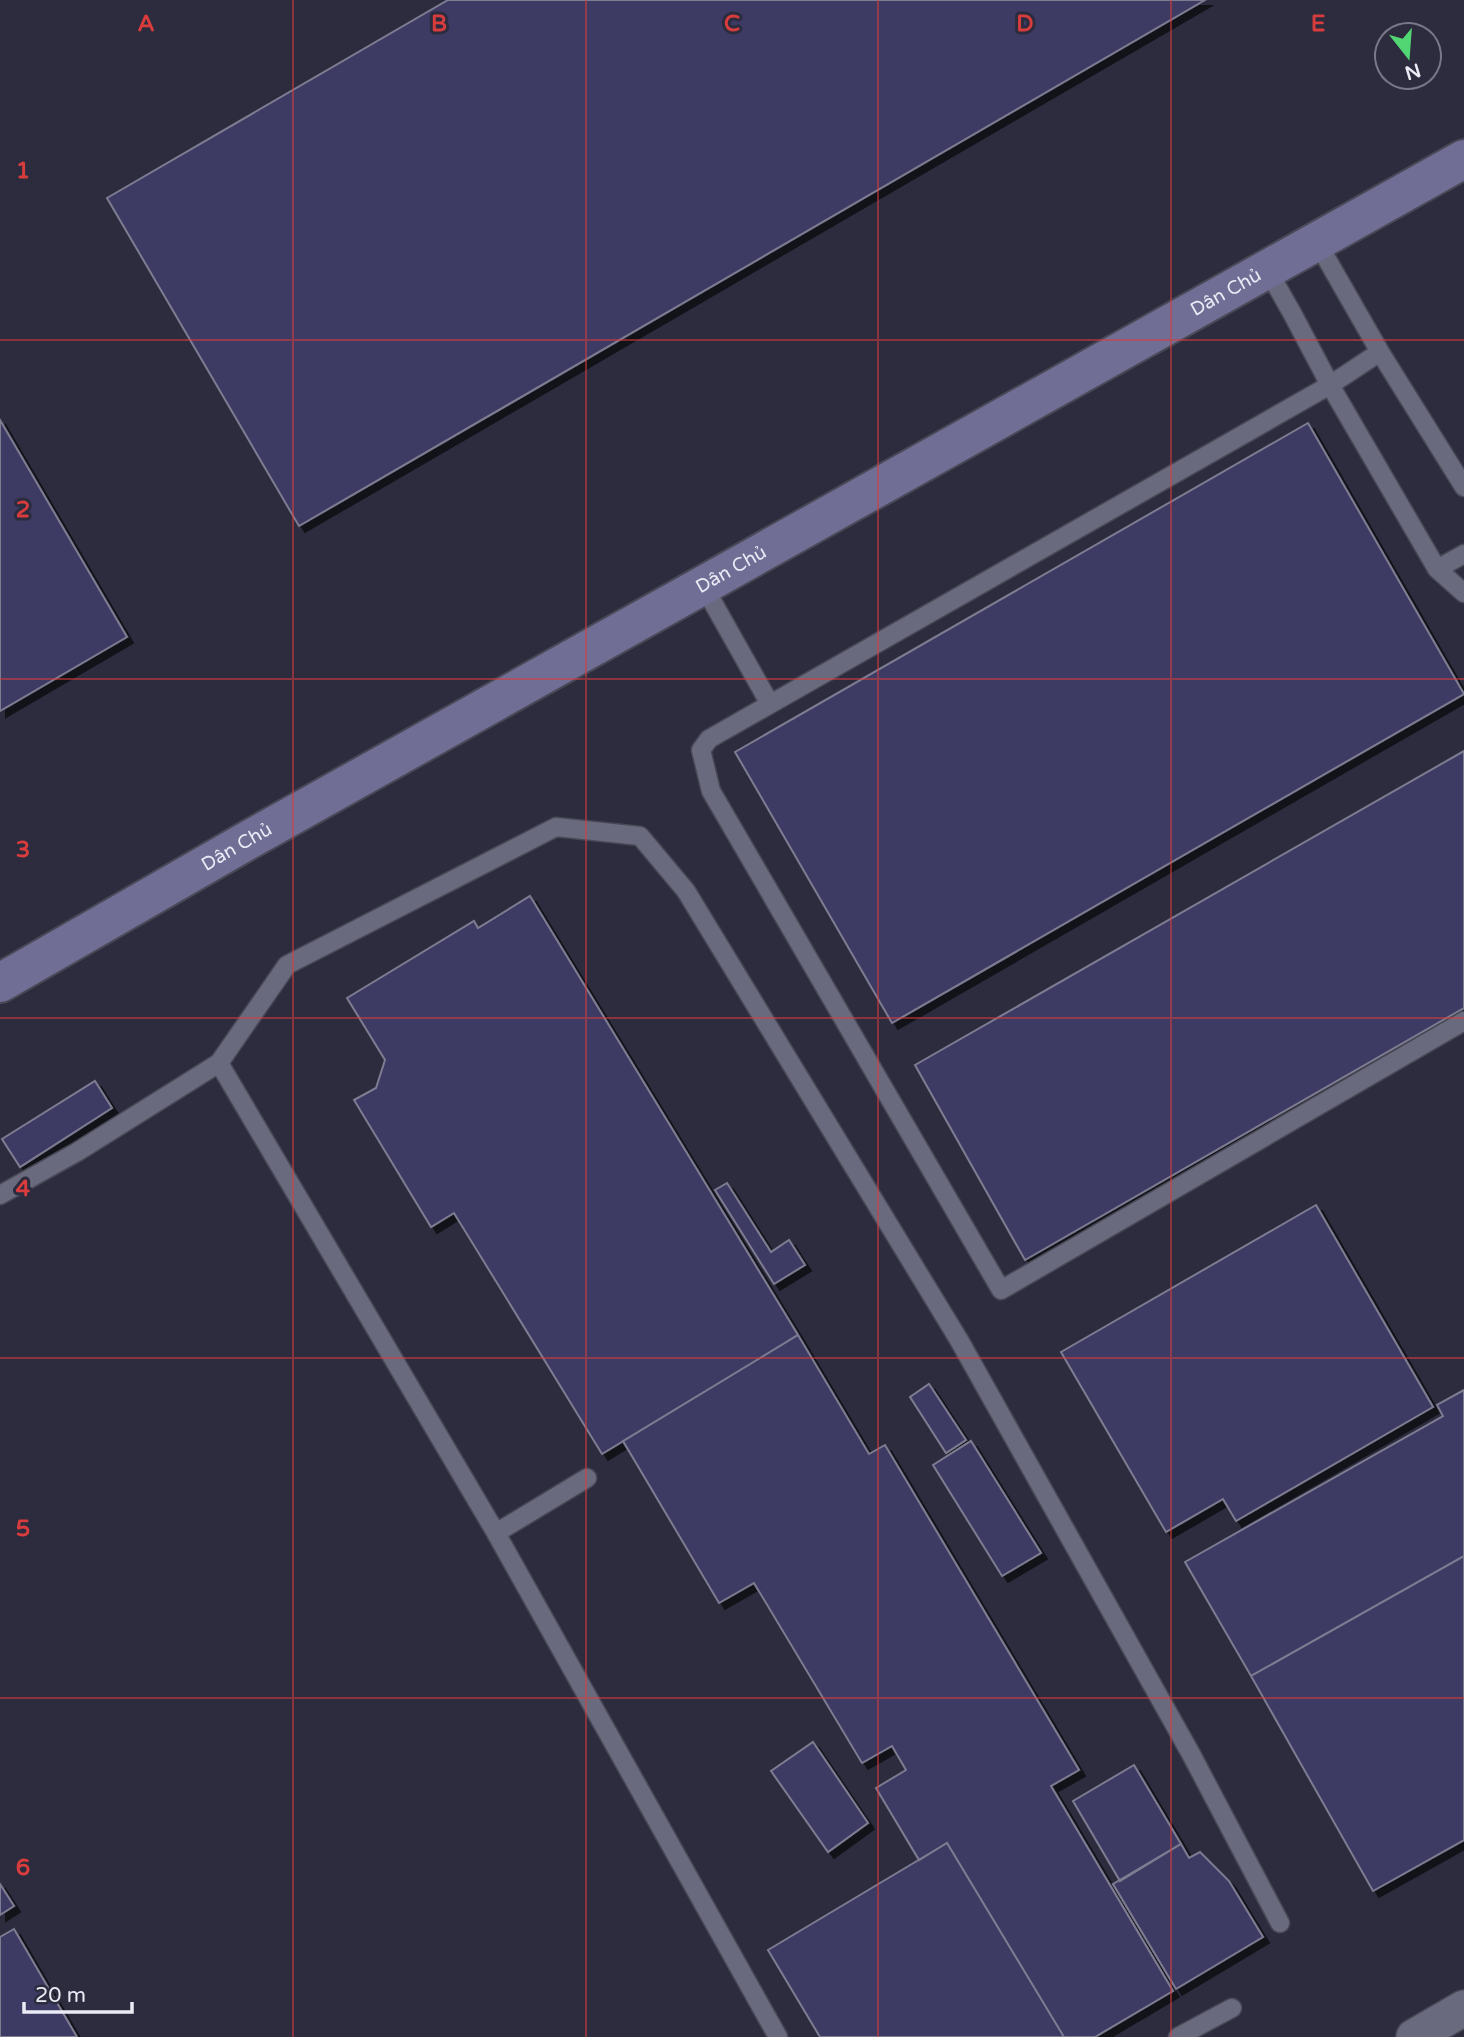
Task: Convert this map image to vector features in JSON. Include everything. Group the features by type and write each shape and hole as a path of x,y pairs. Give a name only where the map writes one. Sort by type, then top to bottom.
{"main road":[{"name":"Dân Chủ","path":"0,983 253,838 1464,159"}],"street":[{"path":"1413,2037 1464,2008"}],"lane":[{"path":"1317,242 1380,352 1464,487"},
{"path":"1267,269 1330,385 1437,569 1464,593"},
{"path":"1380,352 1330,385 709,739 701,750 711,791 1001,1290 1464,1021"},
{"path":"1437,569 1464,554"},
{"path":"704,585 770,704"},
{"path":"0,1195 76,1153 219,1063 286,965 556,827 640,836 686,891 959,1340 1191,1754 1280,1923"},
{"path":"219,1063 496,1532 778,2037"},
{"path":"496,1532 586,1478"},
{"path":"1178,2037 1232,2008"}],"building":[{"path":"448,0 1205,0 299,526 107,198"},
{"path":"0,420 127,637 0,711"},
{"path":"1308,423 1464,694 892,1023 735,752"},
{"path":"1464,751 1464,1008 1025,1260 915,1065"},
{"path":"530,896 798,1335 602,1454 454,1213 431,1227 354,1100 376,1088 385,1060 347,998 474,921 478,928"},
{"path":"95,1081 112,1108 20,1167 2,1139"},
{"path":"727,1183 771,1252 789,1240 805,1265 774,1284 715,1190"},
{"path":"1316,1205 1433,1407 1236,1521 1223,1499 1166,1532 1061,1352"},
{"path":"798,1335 869,1454 885,1445 1079,1770 1051,1786 1173,1991 1095,2037 1064,2037 947,1843 919,1860 876,1788 906,1770 892,1746 862,1763 754,1583 719,1603 623,1441"},
{"path":"929,1384 966,1440 946,1453 910,1397"},
{"path":"1464,1390 1464,1556 1251,1676 1185,1562 1443,1416 1437,1405"},
{"path":"971,1441 1041,1553 1002,1576 933,1465"},
{"path":"1464,1556 1464,1840 1373,1891 1251,1676"},
{"path":"813,1742 868,1823 828,1852 771,1771"},
{"path":"1134,1765 1181,1844 1120,1881 1073,1801"},
{"path":"947,1843 1064,2037 820,2037 768,1950"},
{"path":"1181,1844 1189,1858 1200,1852 1229,1881 1263,1937 1176,1989 1113,1884"},
{"path":"0,1884 14,1906 0,1915"},
{"path":"14,1929 77,2037 0,2037 0,1937"}]}
